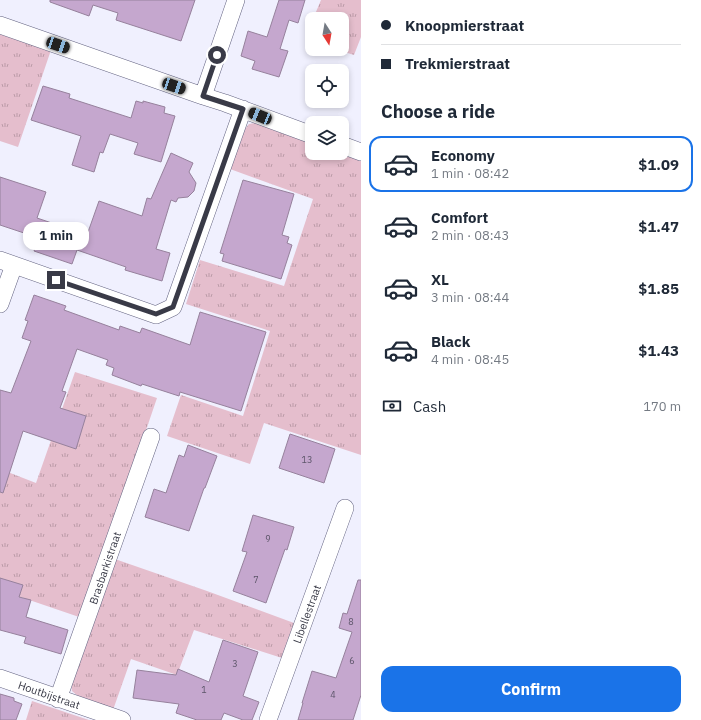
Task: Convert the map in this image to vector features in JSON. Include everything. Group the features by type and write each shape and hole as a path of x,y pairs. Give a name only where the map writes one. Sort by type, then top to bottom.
{"street":[{"path":"203,96 236,0"},
{"path":"0,25 243,109 305,132"},
{"path":"0,304 7,262 156,314 173,307 243,109"},
{"path":"349,148 361,152"},
{"name":"Brasbarkistraat","path":"58,699 151,437"},
{"name":"Libellestraat","path":"268,720 346,508"},
{"name":"Houtbijstraat","path":"0,678 122,720"}],"green space":[{"path":"321,0 361,0 361,37 354,55 349,53 349,12 316,12"},
{"path":"0,34 51,50 18,147 0,141"},
{"path":"255,123 305,140 305,160 349,160 349,155 361,159 361,455 264,423 250,464 167,436 181,395 243,416 270,331 186,304 200,260 284,286 313,199 230,169 245,129 249,124"},
{"path":"75,372 157,398 82,618 0,590 0,469 36,483"},
{"path":"112,558 294,623 282,658 194,630 177,675 131,659 113,710 80,698 72,691 70,679"},
{"path":"32,701 89,720 26,720"}],"building":[{"path":"50,0 195,0 181,41 116,20 118,13 93,5 89,16 50,2"},
{"path":"279,0 305,0 298,23 289,20 280,49 288,51 279,77 252,69 255,61 241,56 248,31 267,37"},
{"path":"43,86 70,94 69,98 131,118 136,101 143,103 143,101 165,107 164,113 175,116 161,162 134,154 138,143 110,134 103,153 100,152 94,172 72,165 81,136 31,120"},
{"path":"171,153 193,163 189,172 196,183 194,191 188,197 178,198 176,202 171,200 156,249 170,253 162,281 125,270 126,267 77,250 72,264 34,251 39,238 0,225 0,177 46,192 37,218 87,235 99,201 142,216 147,198 151,199"},
{"path":"243,180 294,194 282,235 289,237 287,243 292,245 281,279 222,261 224,254 220,253"},
{"path":"34,295 66,306 64,310 119,330 120,326 140,333 142,328 190,345 200,312 266,332 241,411 180,392 179,396 142,384 141,386 112,375 114,368 106,365 108,360 77,349 62,391 66,392 60,408 86,416 76,449 23,431 3,493 0,492 0,390 11,393 31,341 22,338 28,321 25,320"},
{"path":"290,434 335,449 324,483 279,468"},
{"path":"188,445 217,456 189,531 145,517 154,489 166,493 179,455 184,457"},
{"path":"253,515 294,527 287,550 285,549 266,603 233,591 247,552 242,551"},
{"path":"0,578 23,585 19,597 31,600 26,617 68,630 61,654 24,643 26,637 0,630"},
{"path":"358,580 361,580 361,695 353,720 298,720 312,671 336,678 352,632 339,628 343,613 347,614"},
{"path":"223,640 258,652 243,696 259,702 252,720 243,720 224,713 221,720 197,720 176,713 179,704 133,698 137,670 176,675 178,669 209,682"},
{"path":"0,694 14,698 14,701 22,704 16,720 0,720"}],"route":[{"path":"56,280 156,314 173,307 243,109 203,96 217,55"}]}
